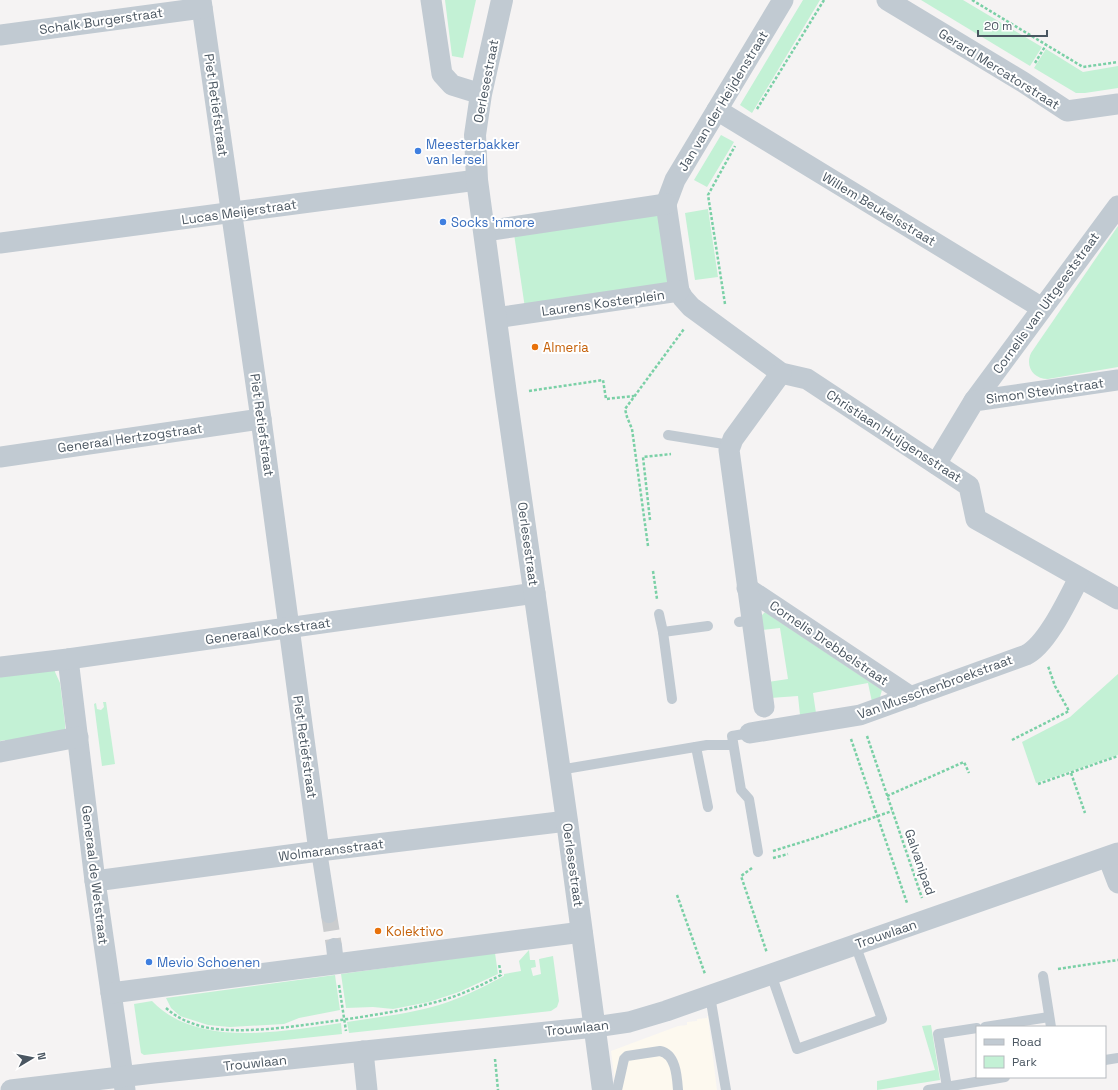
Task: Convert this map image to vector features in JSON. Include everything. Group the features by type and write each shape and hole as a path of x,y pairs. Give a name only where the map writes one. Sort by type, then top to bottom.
{"street":[{"path":"431,0 442,74 452,85 481,94"},
{"name":"Oerlesestraat","path":"502,0 481,94 475,135 477,180 567,821 602,1090"},
{"name":"Jan van der Heijdenstraat","path":"666,204 675,180 783,0"},
{"name":"Gerard Mercatorstraat","path":"887,0 1023,82 1067,111 1118,104"},
{"name":"Schalk Burgerstraat","path":"0,35 202,4"},
{"name":"Piet Retiefstraat","path":"202,4 261,419 319,851"},
{"name":"Willem Beukelsstraat","path":"717,110 1042,308"},
{"name":"Lucas Meijerstraat","path":"0,243 477,180"},
{"path":"484,231 666,204"},
{"name":"Laurens Kosterplein","path":"496,318 679,291 666,204"},
{"name":"Cornelis van Uitgeeststraat","path":"974,401 1118,206"},
{"name":"Christiaan Huijgensstraat","path":"679,291 687,303 698,312 781,373 807,379 970,486 976,519 1118,599"},
{"path":"730,445 781,373"},
{"name":"Simon Stevinstraat","path":"936,464 974,401 1118,380"},
{"name":"Generaal Hertzogstraat","path":"0,457 261,419"},
{"name":"Cornelis Drebbelstraat","path":"730,445 729,458 747,588 745,621 764,707"},
{"name":"Van Musschenbroekstraat","path":"750,733 852,716 911,697 1033,652 1046,636 1079,578"},
{"name":"Cornelis Drebbelstraat","path":"747,588 911,697"},
{"name":"Generaal Kockstraat","path":"0,667 68,659 535,592"},
{"name":"Generaal de Wetstraat","path":"68,659 95,881 125,1084"},
{"path":"0,752 78,737"},
{"name":"Wolmaransstraat","path":"95,881 319,851 567,821"},
{"path":"319,851 329,915"},
{"path":"1113,855 1118,883"},
{"name":"Trouwlaan","path":"11,1090 125,1084 162,1072 618,1024 653,1016 772,973 1113,855"},
{"path":"111,993 335,955 582,932"},
{"path":"356,1052 367,1090"}],"lane":[{"path":"668,435 730,445"},
{"path":"659,614 663,632 672,699"},
{"path":"663,632 708,626"},
{"path":"750,733 732,736 741,790 749,799 758,852"},
{"path":"559,770 707,745 734,745"},
{"path":"696,747 708,807"},
{"path":"772,973 798,1049 882,1019 855,944"},
{"path":"998,1026 1050,1022 1043,976"},
{"path":"710,996 726,1090"},
{"path":"947,1087 938,1034 976,1028"},
{"path":"617,1090 624,1059 627,1056 660,1051 668,1055 670,1058 676,1074 678,1090"},
{"path":"1106,1060 1118,1058"},
{"path":"928,1090 999,1078"}],"path":[{"path":"726,307 708,195 745,128 824,0"},
{"path":"972,0 1083,67 1118,62"},
{"path":"648,546 632,430 626,417 625,409 698,312"},
{"path":"506,394 603,380 606,399 635,396"},
{"path":"650,520 643,457 674,454"},
{"path":"653,571 659,614"},
{"path":"1012,740 1069,711 1055,686 1040,644"},
{"name":"Galvanipad","path":"852,716 887,796 921,922"},
{"name":"Galvanipad","path":"852,716 877,816 921,922"},
{"path":"1038,784 1118,756"},
{"path":"887,796 964,762 969,773"},
{"path":"1071,773 1085,813"},
{"path":"758,852 768,853 892,811"},
{"path":"768,861 788,854"},
{"path":"755,866 741,876 772,973"},
{"path":"678,895 710,996"},
{"path":"335,955 344,1019 356,1052"},
{"path":"146,988 159,1003 177,1018 189,1022 211,1028 232,1030 273,1028 344,1019 416,1007 455,996 478,987 501,975 498,958"},
{"path":"1043,976 1048,970 1118,960"},
{"path":"493,1037 498,1090"}],"shaded area":[{"path":"707,1016 717,1090 616,1090 611,1051 678,1026 687,1025 687,1022 707,1018"}],"green space":[{"path":"445,0 476,0 463,58 452,56"},
{"path":"803,0 820,0 752,113 740,105"},
{"path":"921,0 963,0 1042,47 1030,66"},
{"path":"1046,49 1083,72 1118,66 1118,88 1076,93 1034,68"},
{"path":"721,135 734,142 707,187 694,180"},
{"path":"708,209 718,277 695,280 685,213"},
{"path":"660,212 671,286 525,308 514,234"},
{"path":"1118,226 1118,367 1048,379 1038,377 1034,374 1030,367 1029,358 1031,353"},
{"path":"765,612 882,690 880,697 872,702 868,683 813,693 816,713 800,715 798,696 770,698 768,682 788,679 780,628 761,630 761,616"},
{"path":"54,658 55,672 60,683 65,729 7,751 5,740 0,741 0,666"},
{"path":"1118,674 1118,755 1036,783 1022,742 1070,717"},
{"path":"103,702 106,702 115,764 102,766 94,704 96,703 97,709 101,710 104,707"},
{"path":"529,950 530,960 535,960 536,967 531,968 533,976 541,974 539,959 553,956 559,1001 557,1007 551,1011 349,1033 347,1022 405,1013 439,1005 472,992 504,976 504,974 521,971 519,961"},
{"path":"495,953 498,974 459,992 429,1002 393,1009 373,1007 346,1008 341,974"},
{"path":"335,975 340,1010 299,1018 284,1024 230,1027 208,1025 180,1016 171,1008 166,998"},
{"path":"152,1001 171,1016 193,1026 216,1031 242,1033 267,1032 341,1023 342,1034 144,1055 141,1053 134,1004"},
{"path":"931,1025 940,1080 877,1090 877,1081 935,1070 922,1026"}],"tunnel":[{"path":"329,915 334,946"}],"place":[{"name":"Meesterbakker van Iersel","path":"418,151"},
{"name":"Socks 'nmore","path":"443,222"},
{"name":"Almeria","path":"535,347"},
{"name":"Kolektivo","path":"378,931"},
{"name":"Mevio Schoenen","path":"149,962"}]}
